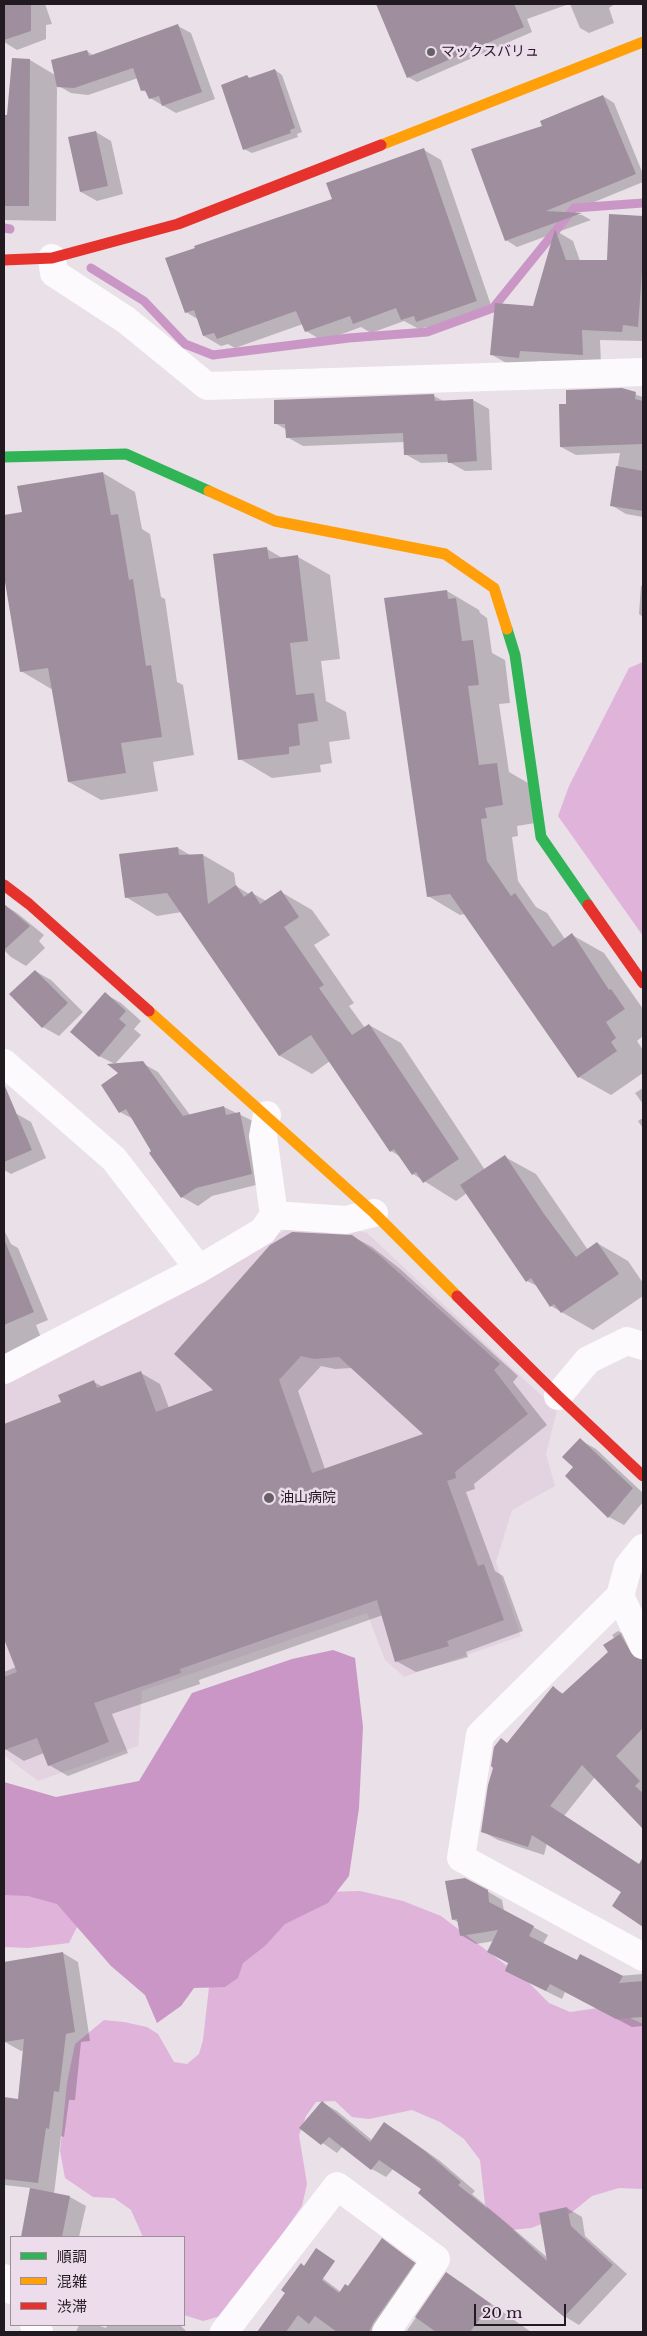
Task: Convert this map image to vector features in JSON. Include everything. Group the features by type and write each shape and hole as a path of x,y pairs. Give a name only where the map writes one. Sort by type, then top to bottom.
{"street":[{"path":"4,260 52,258 178,224 643,42"},
{"path":"52,258 54,274 126,320 207,386 643,372"},
{"path":"4,457 126,454 275,521 445,554 494,588 515,655 541,836 643,983"},
{"path":"4,885 29,904 267,1115 374,1213 558,1396 643,1476"},
{"path":"4,1063 114,1159 199,1269"},
{"path":"4,1370 199,1269 263,1232 274,1215 263,1136 267,1115"},
{"path":"274,1215 346,1220 374,1213"},
{"path":"558,1396 588,1360 627,1341 643,1346"},
{"path":"643,1548 628,1567 620,1596 480,1735 461,1858 643,1956"},
{"path":"620,1596 643,1645"},
{"path":"224,2332 337,2186 436,2259 386,2332"}],"shaded area":[{"path":"643,662 643,936 558,816 569,786 629,668"},
{"name":"油山病院","path":"317,1220 367,1233 557,1410 546,1454 555,1486 512,1510 496,1562 521,1636 404,1677 385,1660 367,1613 142,1691 138,1746 38,1781 4,1755 4,1381 299,1223"},
{"path":"333,1650 355,1658 363,1727 359,1808 349,1876 328,1903 285,1924 265,1946 243,1963 238,1978 225,1987 194,1988 181,2006 157,2023 145,1995 111,1966 57,1904 28,1896 4,1895 4,1782 56,1797 139,1781 192,1693 292,1659"},
{"path":"4,1876 84,1913 69,1943 28,1948 4,1947"},
{"path":"360,1891 403,1901 441,1916 527,1981 549,2003 570,2012 598,2008 624,2015 643,2024 643,2189 619,2188 592,2196 571,2213 531,2228 511,2230 492,2216 485,2204 480,2160 464,2139 440,2122 412,2110 369,2119 352,2117 335,2101 316,2102 306,2116 299,2135 307,2184 302,2206 224,2315 203,2321 185,2315 185,2236 143,2236 131,2210 114,2198 93,2197 65,2178 60,2151 67,2083 75,2044 104,2020 124,2022 147,2027 158,2034 174,2062 187,2064 199,2054 203,2040 210,1978 325,1892"}],"building":[{"path":"4,4 31,4 31,31 4,40"},
{"name":"マックスバリュ","path":"376,4 514,4 524,27 407,78"},
{"path":"178,24 202,92 162,106 159,96 149,99 145,90 141,91 133,68 74,88 57,87 51,60 87,50 89,56"},
{"path":"12,58 30,59 29,206 4,206 4,115 7,115"},
{"path":"275,69 295,128 290,130 291,133 243,150 221,85 247,75 249,78"},
{"path":"603,95 636,174 546,211 582,213 505,241 471,149 542,126 540,121"},
{"path":"96,131 108,186 80,192 68,137"},
{"path":"424,148 477,301 416,322 414,316 401,320 396,308 353,324 350,316 305,332 296,311 217,339 214,333 203,336 194,310 185,313 165,258 195,248 194,246 332,199 326,183"},
{"path":"609,214 643,216 643,257 638,327 623,325 622,332 582,330 583,355 520,351 519,358 490,355 495,303 533,306 555,229 566,260 607,260"},
{"path":"622,388 636,392 635,399 643,401 643,444 560,447 559,404 566,404 566,390"},
{"path":"434,394 435,401 473,399 477,461 448,463 447,454 404,455 403,433 286,438 285,424 274,424 274,400"},
{"path":"616,466 643,471 643,511 610,506"},
{"path":"103,472 111,515 118,514 129,580 133,579 146,666 151,665 162,737 121,743 126,773 68,782 48,668 20,672 4,576 4,515 22,512 17,486"},
{"path":"267,547 269,559 298,555 308,641 290,643 296,695 314,693 318,721 298,724 300,745 289,747 289,754 238,760 213,554"},
{"path":"447,590 448,599 456,598 462,641 473,640 479,685 468,686 479,765 497,763 503,805 485,808 487,818 481,819 487,861 511,896 515,893 553,947 572,933 609,990 611,989 625,1009 606,1022 616,1038 611,1042 617,1051 578,1078 450,894 427,897 384,598"},
{"path":"178,847 179,855 203,854 208,904 236,885 244,897 252,891 260,904 281,890 299,917 284,927 324,985 319,988 352,1035 369,1024 459,1159 423,1183 416,1172 412,1175 394,1149 390,1152 311,1035 279,1056 167,893 125,898 119,854"},
{"path":"4,904 30,926 4,950"},
{"path":"35,970 68,1003 42,1028 9,994"},
{"path":"105,992 126,1011 119,1019 126,1025 99,1057 70,1032"},
{"path":"143,1061 183,1116 224,1106 226,1115 240,1112 252,1174 196,1188 181,1198 149,1153 151,1151 126,1109 119,1113 101,1085 118,1073 107,1064"},
{"path":"4,1084 32,1150 4,1162"},
{"path":"505,1155 544,1214 576,1257 597,1242 619,1274 561,1313 554,1304 550,1307 531,1278 526,1282 460,1185"},
{"name":"油山病院","path":"292,1232 352,1235 379,1255 500,1364 494,1370 528,1414 455,1472 456,1478 447,1481 478,1566 484,1564 504,1620 447,1641 449,1646 395,1662 377,1600 180,1669 181,1673 94,1703 109,1742 48,1766 37,1738 4,1750 4,1677 17,1672 4,1639 4,1424 61,1402 58,1395 94,1380 97,1388 141,1371 156,1412 213,1390 174,1354 270,1245","holes":["301,1356 314,1359 339,1357 423,1434 312,1473 279,1380"]},
{"path":"4,1239 34,1312 4,1325"},
{"path":"580,1438 633,1488 608,1518 565,1476 573,1467 562,1457"},
{"path":"620,1634 634,1657 643,1660 643,1728 616,1756 640,1781 635,1786 643,1793 643,1829 582,1765 550,1806 639,1864 643,1857 643,1927 612,1906 621,1892 532,1835 528,1847 481,1832 488,1785 493,1768 491,1766 494,1747 501,1738 507,1743 553,1686 562,1694 608,1652 603,1645"},
{"path":"465,1878 488,1890 489,1902 534,1926 529,1936 577,1960 580,1954 623,1976 619,1983 643,1981 643,2017 616,2019 550,1984 546,1991 505,1971 508,1963 487,1952 498,1930 460,1936 457,1919 452,1920 445,1881"},
{"path":"63,1952 75,2032 66,2034 59,2092 54,2091 49,2129 46,2128 38,2183 4,2179 4,2097 18,2099 24,2039 4,2042 4,1962"},
{"path":"322,2101 370,2142 384,2122 425,2151 461,2182 458,2185 507,2224 547,2261 539,2213 567,2207 571,2226 613,2265 564,2317 418,2193 421,2189 379,2160 371,2170 329,2137 321,2145 299,2128"},
{"path":"30,2188 70,2196 62,2236 21,2236"},
{"path":"382,2238 415,2263 373,2323 369,2332 337,2332 315,2316 309,2324 298,2315 286,2332 257,2332 285,2293 281,2290 301,2263 304,2266 316,2248 335,2261 322,2280 339,2293 345,2284 348,2286"},
{"path":"446,2272 491,2304 470,2332 436,2332 415,2317"}],"waterway":[{"path":"91,268 144,301 185,344 213,355 349,338 427,332 493,308 574,208 643,203"},
{"path":"4,228 10,229"}],"traffic: fast":[{"path":"4,457 126,454 209,491"},
{"path":"507,629 515,655 541,837 588,905"}],"traffic: slow":[{"path":"381,145 643,42"},
{"path":"209,491 275,521 445,554 494,588 507,629"},
{"path":"149,1011 374,1213 457,1296"}],"traffic: jam":[{"path":"4,260 52,258 178,224 381,145"},
{"path":"4,885 29,904 149,1011"},
{"path":"588,905 643,983"},
{"path":"457,1296 558,1396 643,1476"}],"place":[{"name":"マックスバリュ","path":"431,52"},
{"name":"油山病院","path":"269,1498"}]}
